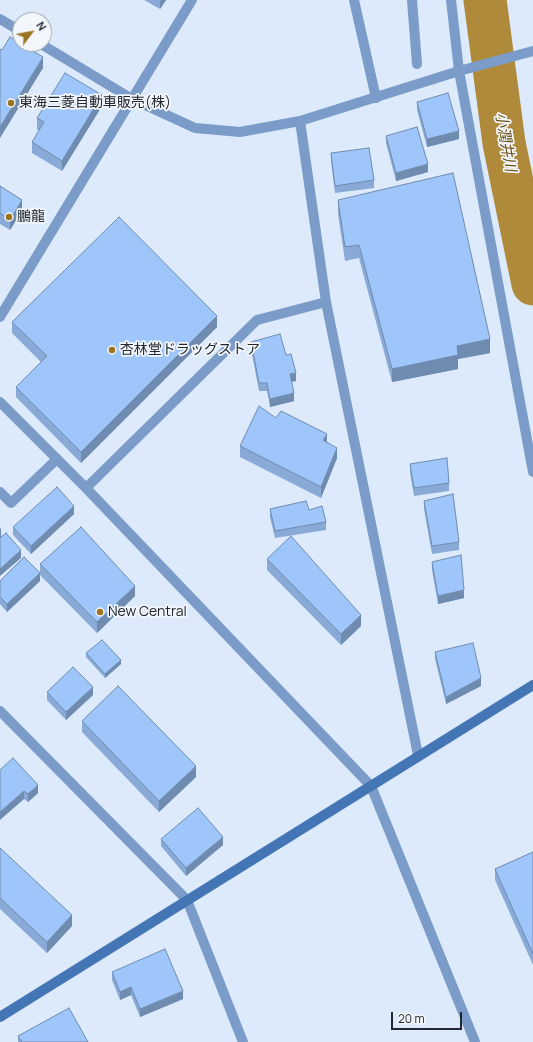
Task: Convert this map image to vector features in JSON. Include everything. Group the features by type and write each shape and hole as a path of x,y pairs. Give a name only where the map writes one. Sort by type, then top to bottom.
{"street":[{"path":"0,317 192,0"},
{"path":"354,0 376,98"},
{"path":"412,0 417,64"},
{"path":"451,0 459,71 533,472"},
{"path":"0,19 12,26"},
{"path":"52,51 132,99 195,128 240,132 300,121 459,71 533,51"},
{"path":"300,121 326,302 418,755"},
{"path":"86,488 257,320 326,302"},
{"path":"0,402 86,488 371,786 474,1042"},
{"path":"0,492 11,503 57,459"},
{"path":"0,1017 371,786 418,755 533,685"},
{"path":"0,711 186,900 243,1042"}],"building":[{"name":"東海三菱自動車販売(株)","path":"10,37 12,38 12,52 35,52 43,57 0,127 0,49 2,50"},
{"path":"65,73 102,95 62,161 32,142 44,122 37,118"},
{"path":"448,93 459,131 427,139 417,102"},
{"path":"417,127 428,164 396,173 386,136"},
{"path":"369,148 374,180 335,186 331,153"},
{"path":"453,173 490,339 457,346 458,355 392,369 359,245 345,247 338,200"},
{"path":"0,186 22,200 10,220 0,213"},
{"name":"杏林堂ドラッグストア","path":"119,217 217,316 81,452 16,387 47,356 12,322"},
{"path":"280,334 286,355 291,354 296,373 290,374 294,393 270,399 267,383 259,383 251,342"},
{"path":"259,406 276,418 281,411 327,434 323,440 337,448 321,487 240,446"},
{"path":"447,458 449,483 414,488 410,464"},
{"path":"57,487 74,506 31,546 13,527"},
{"path":"453,494 459,542 432,546 424,501"},
{"path":"306,501 309,510 322,506 326,522 275,531 270,509"},
{"path":"81,527 135,586 97,622 40,564"},
{"path":"6,533 21,550 0,569 0,538"},
{"path":"291,536 361,615 341,634 267,559"},
{"path":"461,555 464,590 438,596 432,562"},
{"path":"24,557 40,573 7,604 0,597 0,581"},
{"path":"102,640 121,660 105,674 86,653"},
{"path":"473,643 481,678 446,697 435,652"},
{"path":"73,667 93,687 66,712 47,692"},
{"path":"118,686 196,766 159,801 82,721"},
{"path":"13,758 38,785 28,794 24,791 0,812 0,770"},
{"path":"198,808 223,837 186,868 161,839"},
{"path":"0,848 72,915 47,942 0,898"},
{"path":"533,852 533,954 495,869"},
{"path":"165,949 183,991 140,1009 131,987 120,992 112,972"},
{"path":"69,1008 88,1042 22,1042 18,1036"}],"waterway":[{"name":"小潤井川","path":"485,0 504,143 533,284"}],"place":[{"name":"東海三菱自動車販売(株)","path":"11,103"},
{"name":"鵬龍","path":"9,217"},
{"name":"杏林堂ドラッグストア","path":"112,350"},
{"name":"New Central","path":"100,612"}]}
